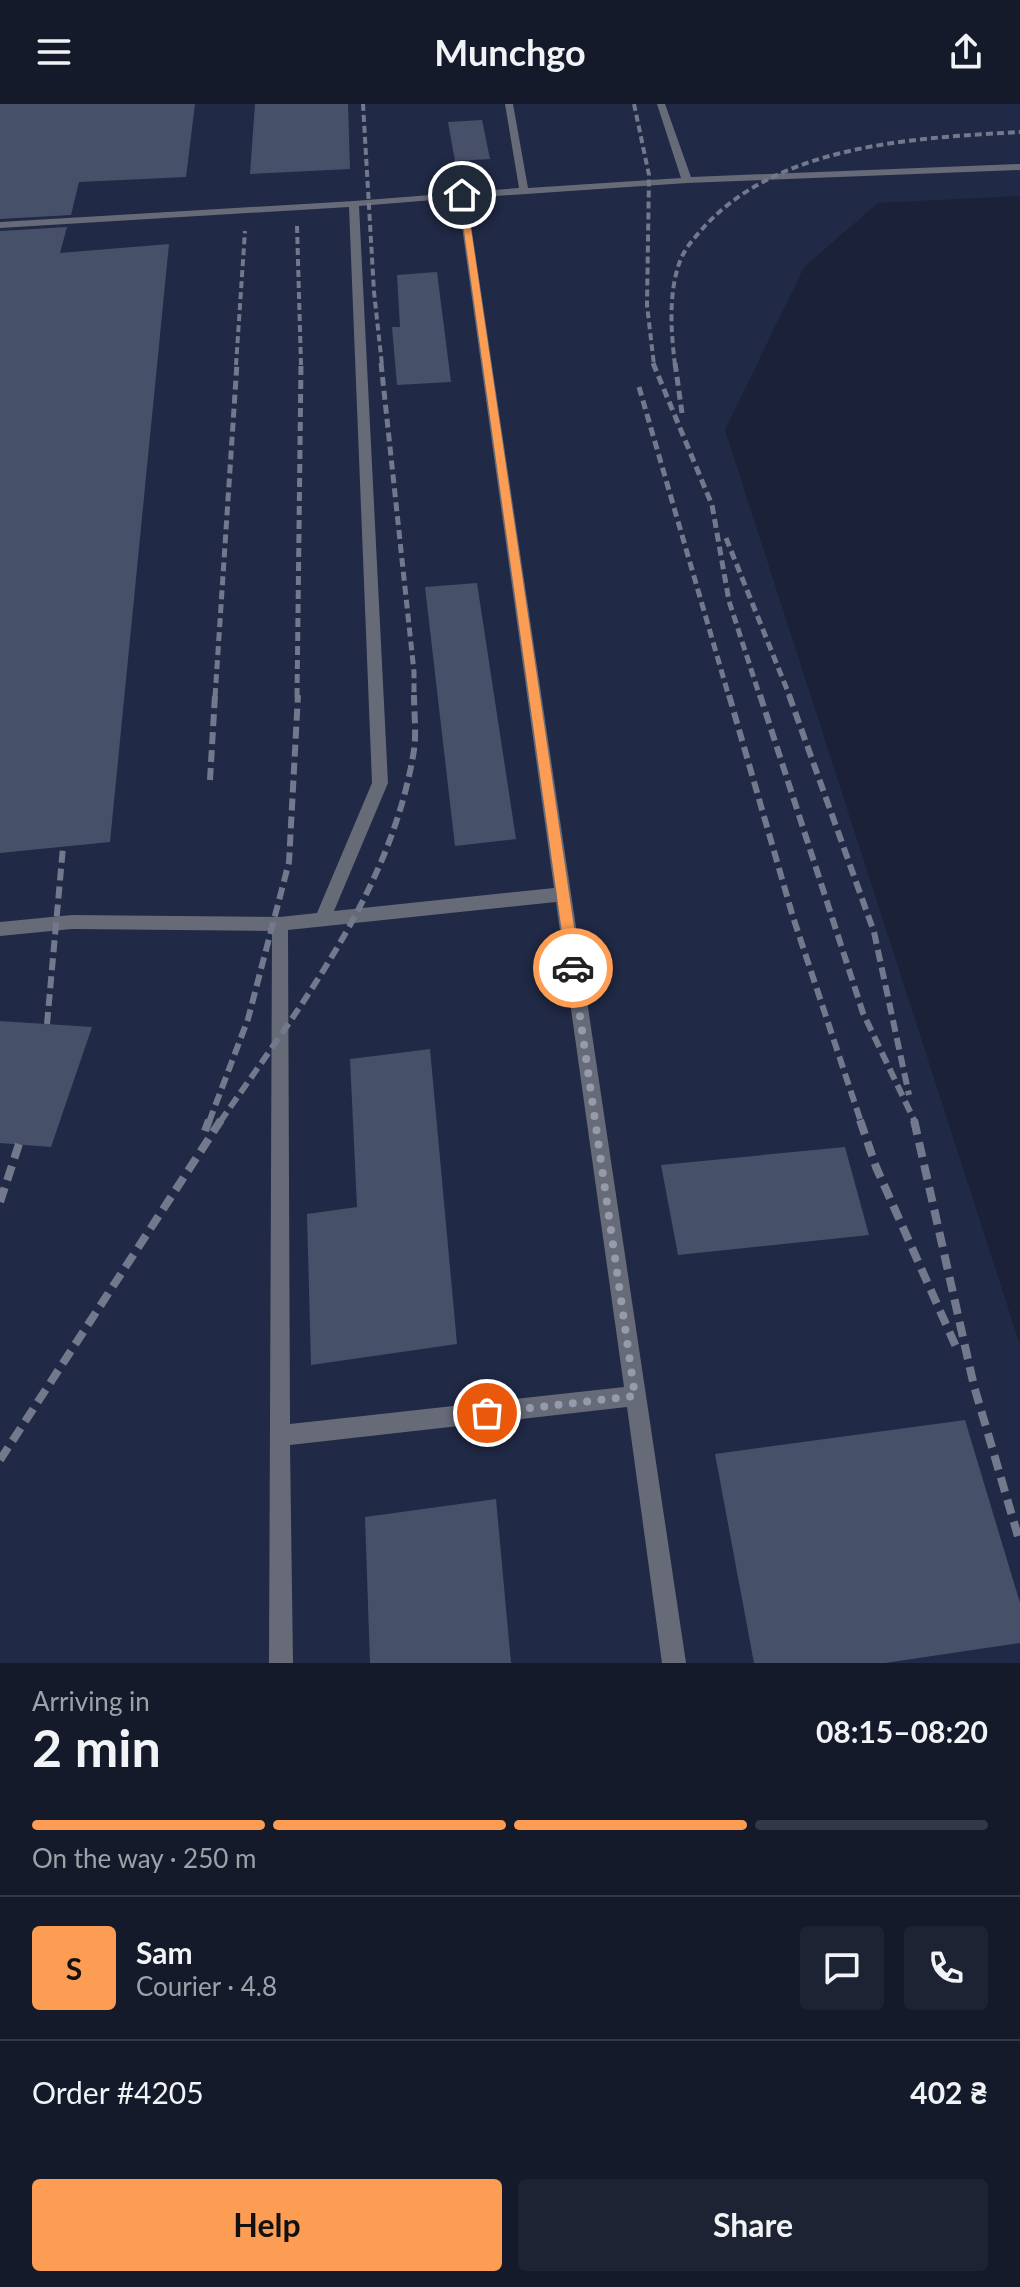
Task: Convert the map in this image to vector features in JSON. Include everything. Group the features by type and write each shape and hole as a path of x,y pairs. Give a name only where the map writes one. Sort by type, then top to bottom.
{"lane":[{"path":"509,104 524,191"},
{"path":"661,104 687,180"},
{"path":"0,225 687,180 1020,167"},
{"path":"462,195 674,1663"},
{"path":"323,919 380,783 354,204"},
{"path":"0,929 72,922 280,924 563,894"},
{"path":"280,924 281,1663"},
{"path":"279,1436 635,1396"}],"shaded area":[{"path":"0,104 1020,104 1020,196 878,203 804,267 725,430 1020,1345 1020,1663 0,1663"}],"building":[{"path":"0,104 195,104 186,177 79,182 71,215 0,219"},
{"path":"255,104 348,104 350,169 250,174"},
{"path":"482,120 490,159 455,161 448,122"},
{"path":"67,227 60,253 169,244 110,842 0,853 0,231"},
{"path":"437,272 451,382 397,385 392,327 400,327 397,275"},
{"path":"477,583 516,839 455,846 425,587"},
{"path":"0,1021 92,1027 51,1147 0,1143"},
{"path":"430,1049 457,1344 311,1365 307,1214 357,1207 350,1059"},
{"path":"845,1147 869,1235 678,1255 661,1165"},
{"path":"965,1420 1020,1603 1020,1643 885,1663 754,1663 715,1454"},
{"path":"496,1499 511,1663 370,1663 365,1517"}],"railway":[{"path":"363,104 374,292 382,365"},
{"path":"634,104 649,175 647,305 654,365"},
{"path":"675,365 672,300 680,261 701,231 735,199 771,178 810,162 851,151 937,138 1020,132"},
{"path":"297,226 301,364"},
{"path":"236,365 245,231"},
{"path":"215,697 237,363"},
{"path":"381,363 414,695"},
{"path":"653,363 712,505 729,601 760,697"},
{"path":"675,363 682,413"},
{"path":"297,697 301,364"},
{"path":"639,387 729,697"},
{"path":"726,538 790,697"},
{"path":"210,780 215,695"},
{"path":"209,1122 248,1019 289,862 298,695"},
{"path":"220,1122 337,948 384,856 401,807 413,756 414,695"},
{"path":"729,695 793,917 861,1122"},
{"path":"760,695 863,1013 915,1122"},
{"path":"789,695 874,932 909,1095"},
{"path":"47,1024 63,847"},
{"path":"205,1131 209,1120"},
{"path":"0,1460 221,1120"},
{"path":"860,1120 876,1167 957,1349"},
{"path":"914,1120 974,1386 1020,1543"},
{"path":"0,1202 19,1144"}],"way so far":[{"path":"487,1413 635,1396 573,968"}],"route":[{"path":"462,195 573,968"}]}
